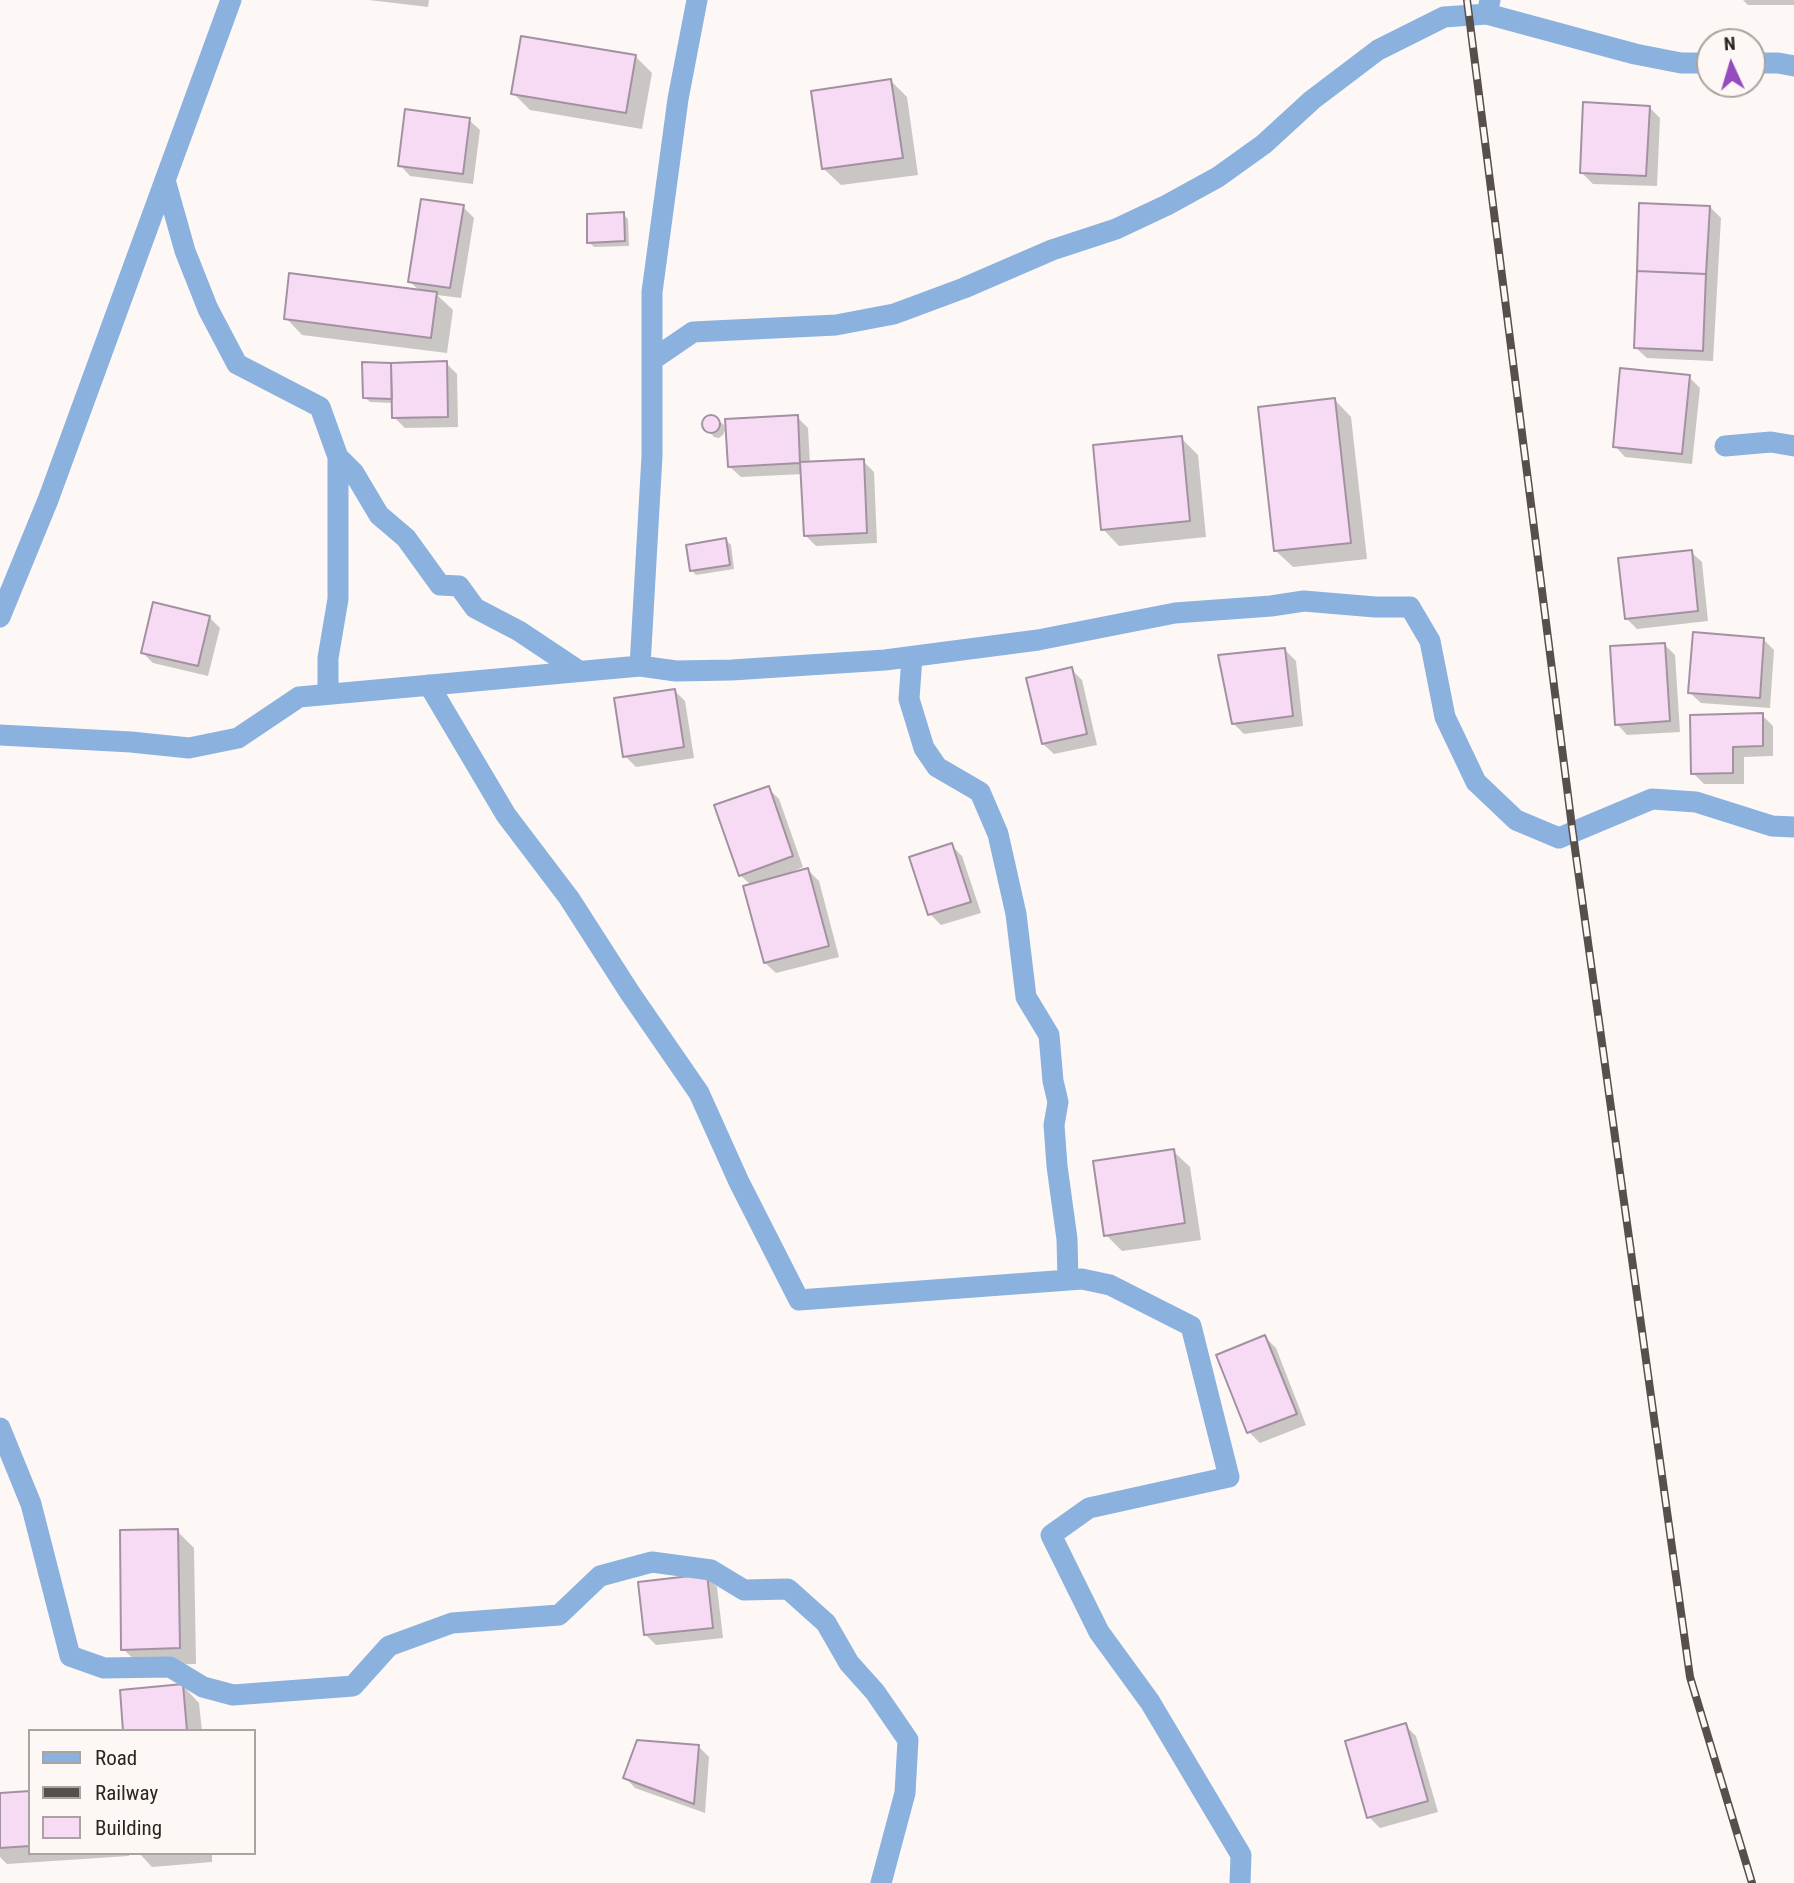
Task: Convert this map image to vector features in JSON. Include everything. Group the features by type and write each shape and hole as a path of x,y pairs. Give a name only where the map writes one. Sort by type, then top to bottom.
{"street":[{"path":"0,617 48,500 231,0"},
{"path":"640,666 652,456 652,292 678,99 697,0"},
{"path":"652,360 693,332 836,325 894,314 964,288 1052,250 1116,229 1218,177 1264,144 1311,100 1378,50 1444,18 1488,7 1635,54 1681,63 1696,63"},
{"path":"1766,63 1794,66"},
{"path":"165,180 190,263 208,309 237,364 320,407 338,457 338,599 328,658 328,694"},
{"path":"1726,446 1771,442 1794,446"},
{"path":"338,457 354,473 379,514 406,538 440,585 459,586 475,608 519,631 579,671"},
{"path":"0,736 131,742 189,748 238,738 299,697 640,666 676,671 732,670 912,657 1038,640 1175,613 1304,601 1410,607 1430,641 1445,717 1476,782 1516,820 1559,838 1652,799 1696,802 1772,826 1794,827"},
{"path":"912,657 909,699 924,748 937,767 980,792 998,834 1016,914 1026,997 1049,1035 1053,1081 1058,1102 1054,1125 1067,1239 1068,1280"},
{"path":"429,685 506,816 569,898 699,1093 739,1182 799,1300 1082,1279 1110,1285 1191,1326 1229,1477 1089,1508 1051,1535 1099,1632 1150,1702 1241,1855 1240,1883"},
{"path":"0,1427 31,1504 70,1656 104,1668 170,1667 203,1687 233,1695 353,1686 389,1646 452,1623 559,1615 600,1576 652,1562 711,1570 744,1590 788,1589 826,1623 849,1663 875,1692 908,1740 905,1793 881,1883"}],"building":[{"path":"521,36 636,55 626,113 511,94"},
{"path":"891,79 903,158 822,169 811,91"},
{"path":"1583,102 1650,106 1646,176 1580,173"},
{"path":"405,109 470,118 463,174 398,166"},
{"path":"421,199 464,205 450,288 408,282"},
{"path":"1639,203 1710,206 1706,274 1637,271"},
{"path":"624,212 625,241 587,243 587,214"},
{"path":"1637,271 1706,274 1703,351 1634,348"},
{"path":"289,273 437,292 431,338 284,319"},
{"path":"447,361 448,417 392,418 391,363"},
{"path":"362,362 391,363 392,399 363,398"},
{"path":"1620,368 1690,375 1682,454 1613,447"},
{"path":"1335,398 1351,543 1274,551 1258,407"},
{"path":"707,415 715,415 720,424 718,431 707,433 702,428 702,420"},
{"path":"798,415 800,463 728,467 725,419"},
{"path":"1182,436 1190,521 1101,530 1093,445"},
{"path":"864,459 867,533 804,536 800,462"},
{"path":"726,538 730,565 690,571 686,545"},
{"path":"1692,550 1698,611 1625,619 1618,558"},
{"path":"153,602 210,616 198,666 141,653"},
{"path":"1693,632 1764,638 1760,698 1688,693"},
{"path":"1665,643 1670,721 1615,725 1610,646"},
{"path":"1285,648 1293,716 1232,724 1218,655"},
{"path":"1072,667 1087,734 1042,744 1026,678"},
{"path":"675,689 684,747 623,757 614,698"},
{"path":"1763,713 1763,746 1733,747 1733,773 1691,774 1690,715"},
{"path":"769,786 793,856 739,876 714,805"},
{"path":"952,843 971,902 928,915 909,857"},
{"path":"808,868 829,946 764,963 743,886"},
{"path":"1174,1149 1185,1223 1104,1236 1093,1161"},
{"path":"1265,1335 1297,1414 1247,1433 1216,1355"},
{"path":"178,1529 180,1648 121,1650 120,1530"},
{"path":"707,1574 713,1628 644,1635 638,1582"},
{"path":"183,1684 187,1729 123,1729 120,1690"},
{"path":"1406,1723 1428,1801 1367,1818 1345,1741"},
{"path":"637,1740 699,1745 694,1804 623,1778"},
{"path":"28,1791 28,1846 0,1848 0,1793"}],"railway":[{"path":"1467,0 1572,827 1690,1677 1752,1883"}]}
